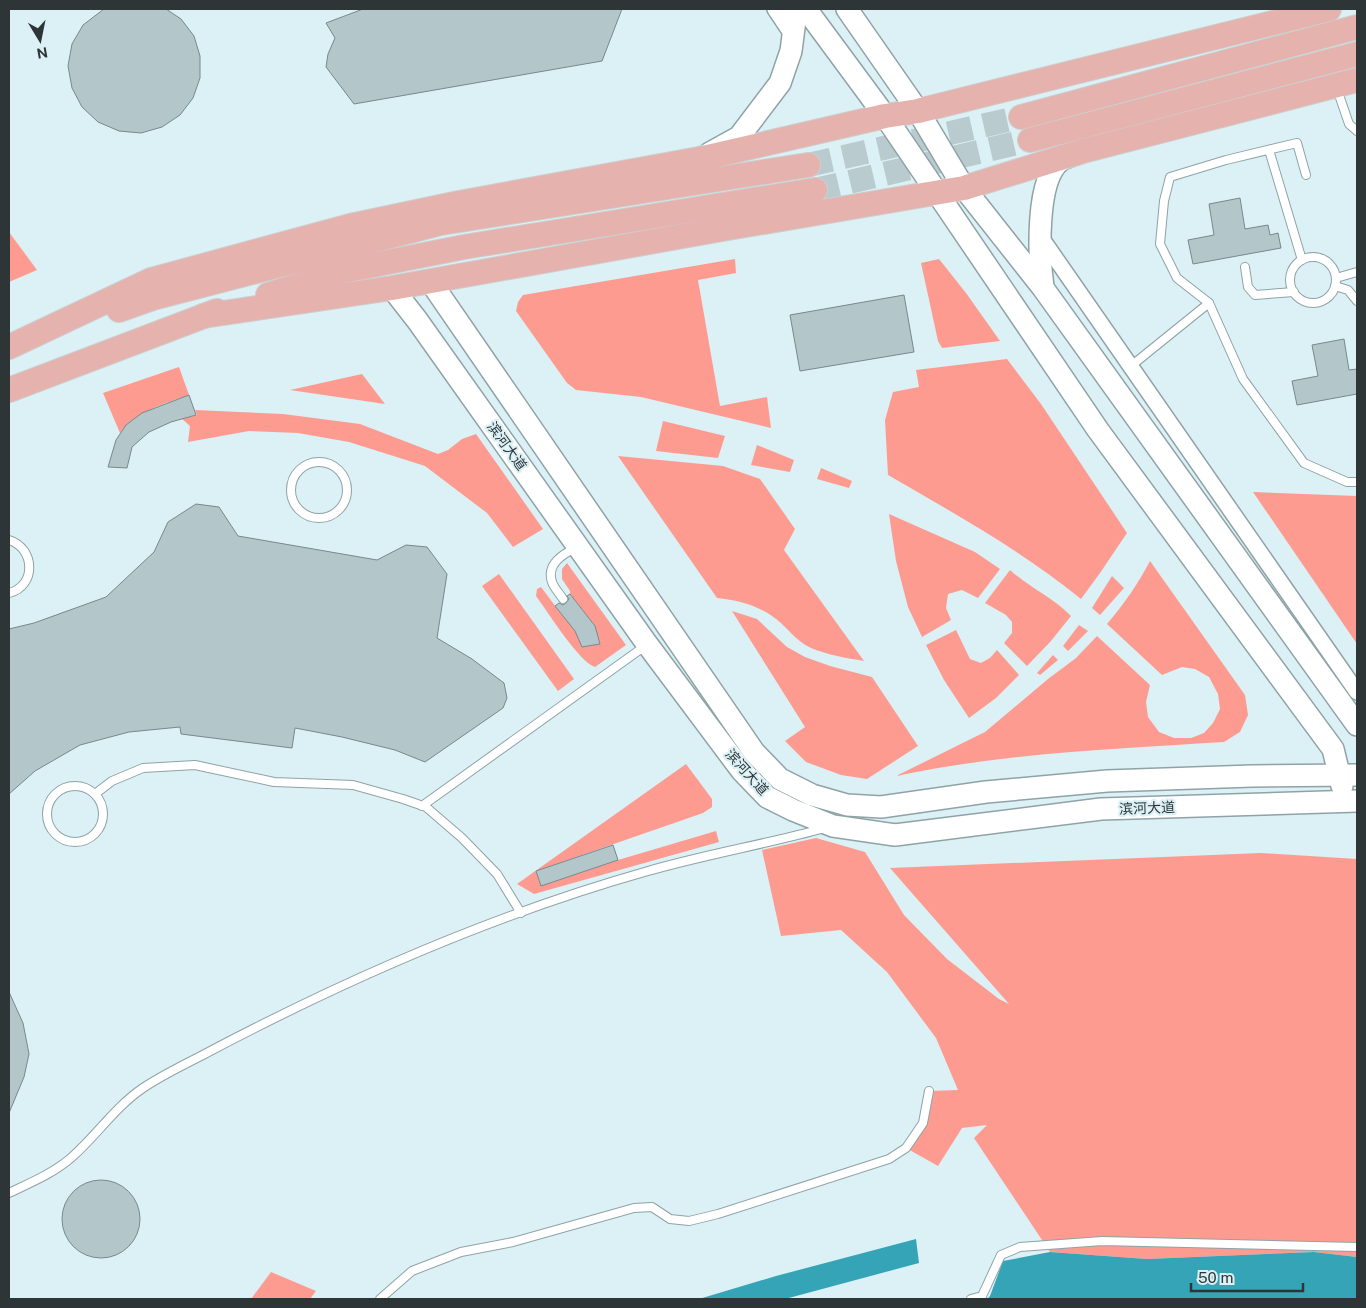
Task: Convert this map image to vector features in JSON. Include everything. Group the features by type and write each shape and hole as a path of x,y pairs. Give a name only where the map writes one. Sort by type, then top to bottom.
{"main road":[{"path":"9,348 151,280 350,226 459,203 699,159 885,116 918,111 1329,9"},
{"path":"1021,118 1357,28"},
{"path":"1030,140 1357,54"},
{"path":"203,316 392,288 964,188 1083,151 1346,83"},
{"path":"9,348 153,298 441,223 808,165"},
{"path":"9,390 203,316 343,271 464,247 815,190"}],"street":[{"path":"775,9 793,36"},
{"path":"699,159 739,137 780,84 791,52 794,9"},
{"path":"806,9 885,116 1098,430 1333,749 1348,774 1351,801"},
{"path":"847,9 918,111 964,188 1042,288 1357,725"},
{"path":"1042,288 1040,236 1042,203 1051,173 1061,160 1083,151"},
{"path":"1040,236 1357,692"},
{"name":"滨河大道","path":"430,281 754,752 780,779 812,795 847,805 881,807 986,792 1107,781 1348,774"},
{"name":"滨河大道","path":"392,288 417,320 647,644 742,770 768,797 793,810 833,826 895,835 1101,809 1351,801"}],"lane":[{"path":"1346,83 1349,124 1357,131"},
{"path":"1306,175 1296,143 1226,160 1170,177 1164,201 1160,244 1177,278 1209,303 1243,379 1304,463 1347,482 1357,482"},
{"path":"1269,150 1302,260"},
{"path":"1317,258 1324,260 1334,271 1336,282 1332,293 1327,298 1312,303 1305,302 1294,292 1290,278 1292,271 1302,260 1317,258"},
{"path":"1244,267 1248,287 1255,295 1294,292"},
{"path":"1336,282 1357,272"},
{"path":"1336,282 1348,290 1357,301"},
{"path":"1131,366 1209,303"},
{"path":"315,462 324,462 339,470 347,486 343,504 337,511 320,517 311,516 303,512 296,505 292,497 291,488 294,478 299,471 306,465 315,462"},
{"path":"9,540 22,547 27,555 29,572 26,580 20,587 9,593"},
{"path":"563,599 552,582 552,568 560,555 578,546"},
{"path":"422,806 647,644"},
{"path":"96,794 112,782 143,768 195,765 274,782 353,786 402,799 426,807 462,838 497,874 521,913"},
{"path":"80,786 96,794 103,810 99,828 94,834 86,839 76,841 67,840 52,830 47,812 50,802 62,789 80,786"},
{"path":"9,1193 52,1172 72,1158 113,1113 143,1088 266,1022 349,982 477,929 559,899 648,871 833,826"},
{"path":"380,1299 412,1271 461,1252 513,1242 634,1208 652,1207 670,1219 689,1221 718,1214 889,1159 906,1148 924,1123 929,1091"},
{"path":"971,1299 982,1296 1001,1255 1020,1247 1102,1241 1357,1247"}],"shaded area":[{"path":"9,232 37,270 9,282"},
{"path":"735,259 736,273 698,280 720,406 767,397 771,428 641,397 576,390 567,383 516,311 518,302 523,295"},
{"path":"939,259 1000,341 942,348 938,341 921,263"},
{"path":"1007,359 1041,404 1127,533 1081,599 1035,564 963,518 888,475 885,420 893,392 919,387 916,370"},
{"path":"179,367 189,395 160,405 142,414 120,433 103,393"},
{"path":"362,374 385,404 290,390"},
{"path":"195,410 283,414 360,424 438,454 448,450 462,439 476,434 543,529 513,547 487,513 425,466 349,442 298,433 249,431 188,442 190,426 182,419 197,415"},
{"path":"663,421 725,436 718,458 656,451"},
{"path":"757,445 794,460 790,472 751,465"},
{"path":"618,456 723,466 760,479 795,529 784,550 864,661 811,648 766,612 732,600 717,598"},
{"path":"821,468 852,481 849,488 817,479"},
{"path":"1253,492 1357,496 1357,644"},
{"path":"889,514 975,552 1000,569 978,598 962,590 948,594 946,608 951,620 922,637 908,607 896,561"},
{"path":"1150,561 1245,695 1248,715 1240,732 1224,742 1019,757 937,768 896,776 985,732 1076,658 1097,636 1150,685 1146,702 1148,717 1159,732 1174,738 1191,738 1204,733 1213,723 1220,709 1218,694 1209,677 1195,669 1182,667 1162,675 1107,624 1141,578"},
{"path":"567,563 626,645 595,667 588,663 572,647 536,596 537,589 541,587 562,615 600,644 595,626 570,594 562,579 562,569"},
{"path":"1010,570 1071,616 1051,641 1027,666 1004,643 1012,633 1012,622 1006,615 985,603"},
{"path":"499,574 574,679 558,691 482,586"},
{"path":"1112,576 1124,588 1100,615 1092,608"},
{"path":"732,611 757,619 787,647 805,657 872,677 918,746 867,779 841,775 806,762 785,741 805,727"},
{"path":"1079,625 1088,631 1068,651 1063,646"},
{"path":"956,630 970,659 981,663 990,658 997,650 1019,675 996,698 969,718 944,680 926,645"},
{"path":"1053,655 1058,660 1040,675 1037,673"},
{"path":"686,764 712,799 712,807 703,813 536,871 541,886 618,860 716,831 719,842 534,894 517,884"},
{"path":"816,838 865,852 904,915 947,959 999,999 1009,1004 890,868 1261,853 1357,859 1357,1257 1314,1252 1147,1259 1050,1252 974,1138 987,1125 962,1128 938,1166 906,1148 923,1123 929,1091 958,1090 936,1038 887,972 841,930 781,936 762,850"},
{"path":"271,1272 316,1291 310,1299 251,1299"}],"water":[{"path":"916,1239 919,1263 785,1299 699,1299 776,1276"},
{"path":"1050,1252 1147,1259 1314,1252 1357,1257 1357,1299 987,1299 990,1296 1003,1261"}],"building":[{"path":"104,9 166,9 181,19 194,36 200,56 200,78 193,98 180,115 162,127 141,133 119,131 98,122 82,107 72,88 68,66 72,44 83,25"},
{"path":"363,9 622,9 602,61 354,104 326,67 328,54 335,38 326,23"},
{"path":"1240,198 1245,229 1268,225 1270,235 1278,233 1281,248 1193,264 1188,240 1214,235 1209,204"},
{"path":"904,295 914,352 800,371 790,315"},
{"path":"1344,339 1349,370 1357,369 1357,394 1297,405 1292,381 1318,376 1312,345"},
{"path":"189,395 196,415 171,422 149,432 132,447 127,468 108,467 116,440 126,425 142,413"},
{"path":"196,504 219,507 238,536 377,560 406,545 427,547 447,574 437,638 472,659 504,683 507,698 503,708 425,762 395,750 295,728 292,748 181,734 180,727 129,732 80,745 35,771 9,794 9,629 34,623 106,597 154,552 168,522"},
{"path":"570,594 595,626 600,644 582,647 575,631 555,606 559,603 563,605 566,603 569,599 567,596"},
{"path":"613,845 618,860 541,886 536,871"},
{"path":"9,992 23,1023 29,1054 24,1077 9,1113"},
{"path":"101,1180 116,1183 128,1192 137,1204 140,1219 137,1234 128,1246 116,1255 101,1258 86,1255 74,1246 65,1234 62,1219 65,1204 74,1192 86,1183"}],"tunnel":[{"path":"808,165 1021,117"},
{"path":"815,190 1030,140"}]}
